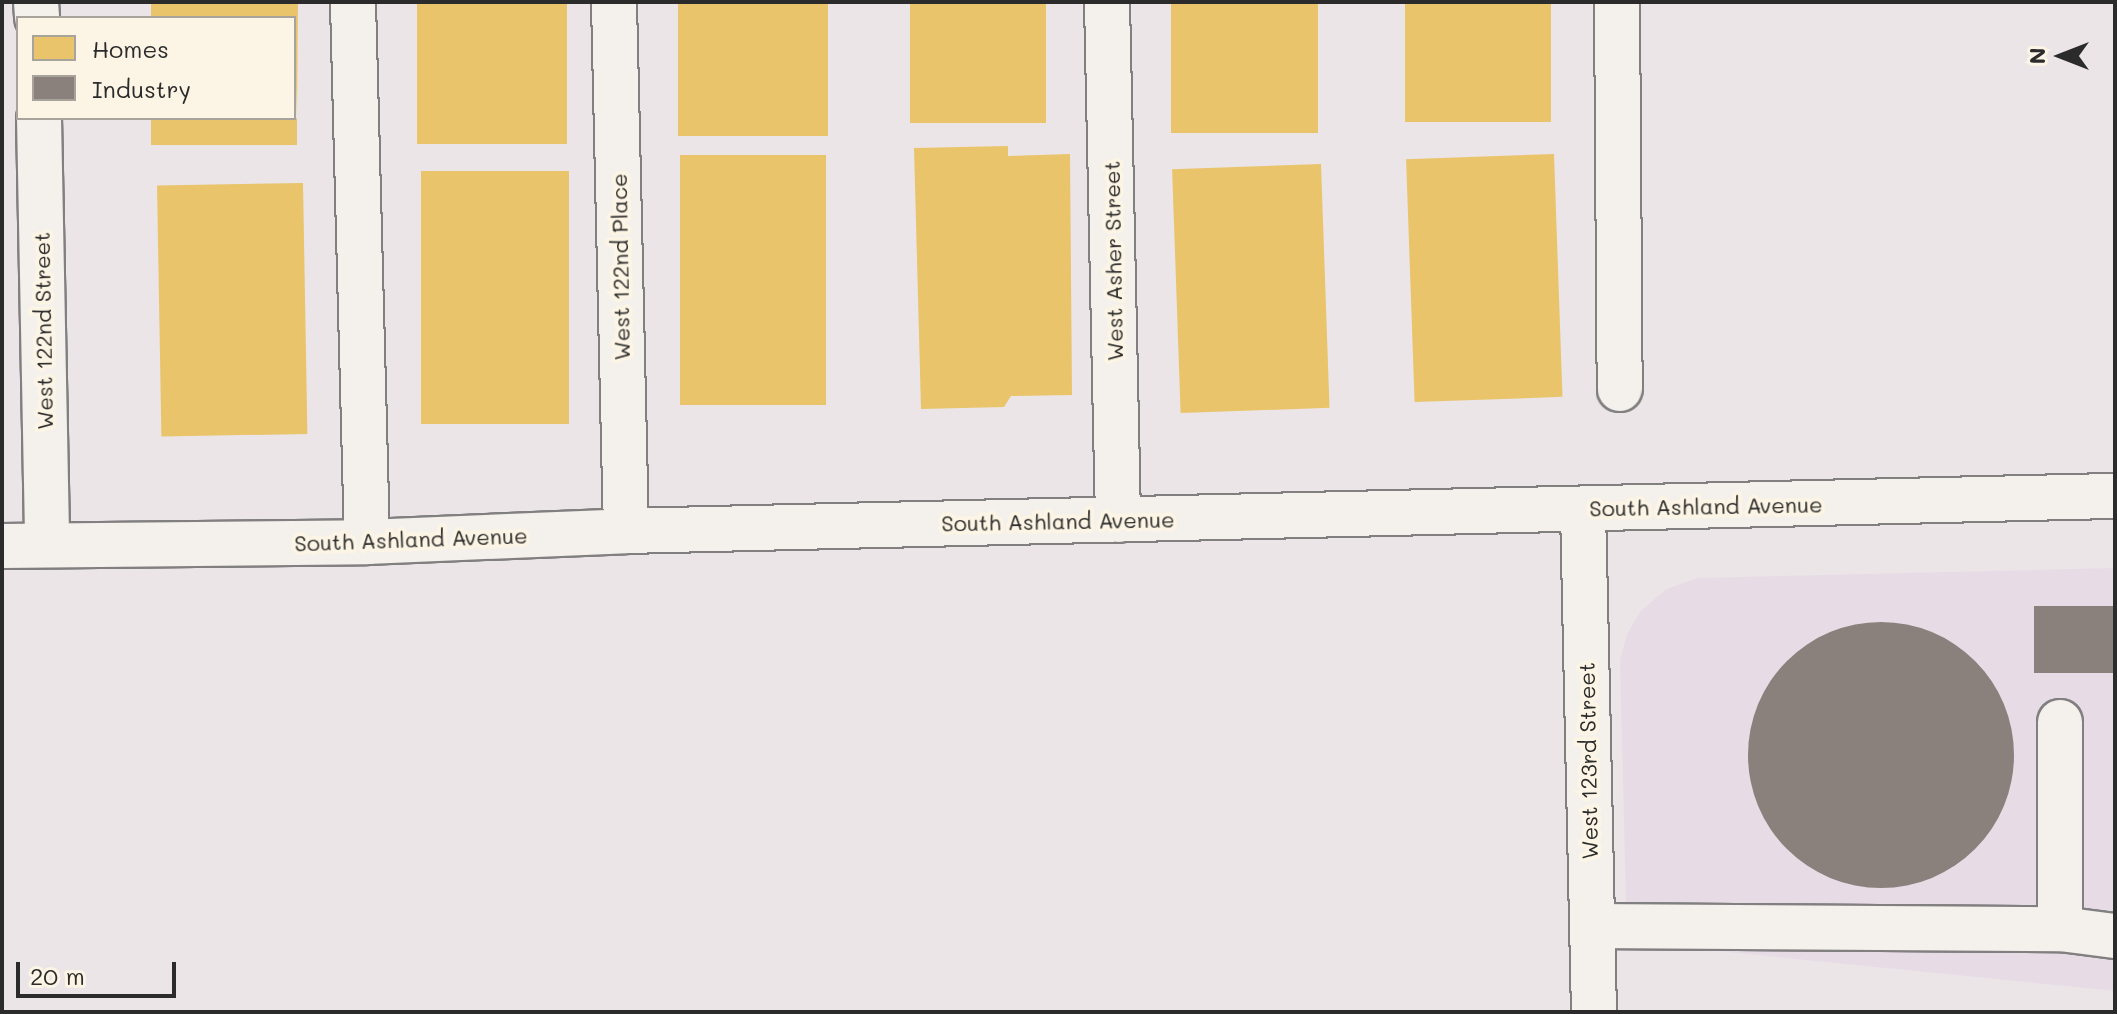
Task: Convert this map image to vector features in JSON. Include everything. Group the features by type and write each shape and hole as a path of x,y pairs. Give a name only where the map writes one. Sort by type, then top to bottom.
{"main road":[{"path":"353,2 367,542"},
{"name":"West 122nd Place","path":"614,2 626,531"},
{"name":"West Asher Street","path":"1107,2 1118,520"},
{"path":"1617,2 1620,389"},
{"name":"West 122nd Street","path":"27,135 47,545"},
{"name":"South Ashland Avenue","path":"2,546 367,542 626,531 2115,496"},
{"name":"West 123rd Street","path":"1583,509 1594,1009"},
{"path":"2060,722 2060,929"},
{"path":"1592,926 2060,929 2115,936"}],"shaded area":[{"path":"2115,568 2115,991 1627,942 1620,660 1627,634 1640,612 1666,589 1698,578"}],"building: Homes":[{"path":"151,2 298,2 297,117 296,16 151,16"},
{"path":"417,2 567,2 567,144 417,144"},
{"path":"678,2 828,2 828,136 678,136"},
{"path":"910,2 1046,2 1046,123 910,123"},
{"path":"1171,2 1318,2 1318,133 1171,133"},
{"path":"1405,2 1551,2 1551,122 1405,122"},
{"path":"297,118 297,145 151,145 151,120"},
{"path":"1008,146 1008,156 1070,154 1072,395 1011,396 1004,407 921,409 914,148"},
{"path":"1554,154 1562,397 1415,402 1406,159"},
{"path":"680,155 826,155 826,405 680,405"},
{"path":"1321,164 1330,408 1181,413 1172,169"},
{"path":"421,171 569,171 569,424 421,424"},
{"path":"303,183 307,434 161,437 157,186"}],"building: Industry":[{"path":"2034,606 2115,606 2115,673 2034,673"},
{"path":"1881,622 1907,625 1932,633 1955,645 1975,661 1991,681 2003,704 2011,729 2014,755 2011,781 2003,806 1991,829 1975,849 1955,865 1932,877 1907,885 1881,888 1855,885 1830,877 1807,865 1787,849 1771,829 1759,806 1751,781 1748,755 1751,729 1759,704 1771,681 1787,661 1807,645 1830,633 1855,625"}]}
